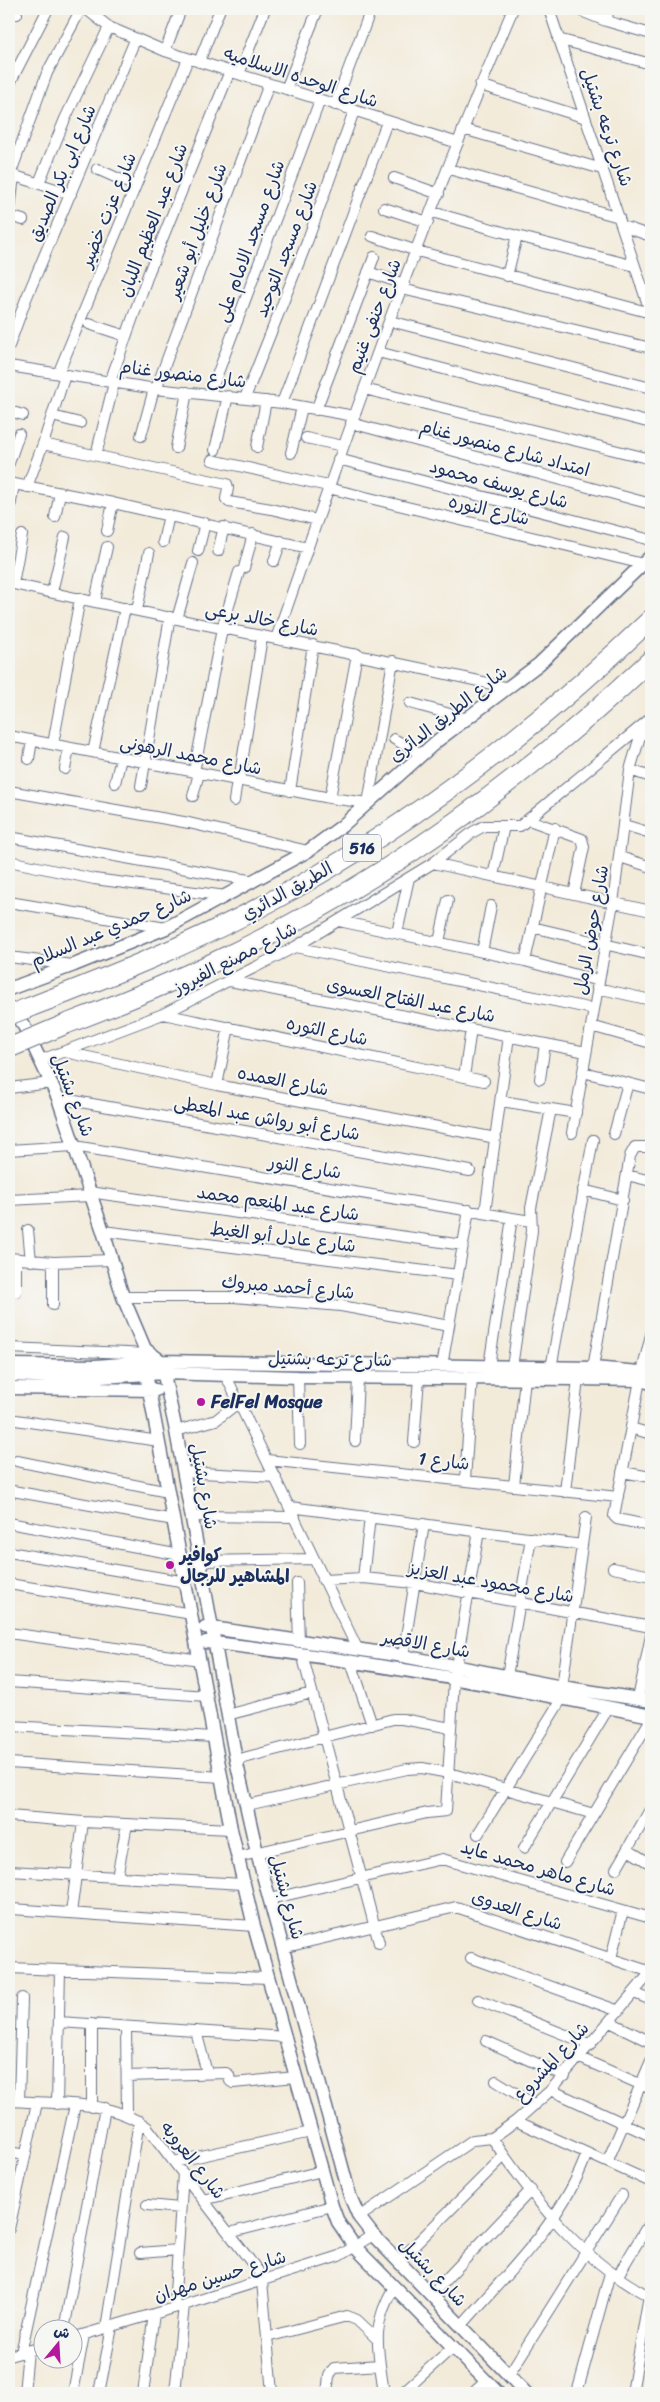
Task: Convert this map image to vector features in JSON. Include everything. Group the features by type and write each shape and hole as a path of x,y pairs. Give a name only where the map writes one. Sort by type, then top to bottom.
{"highway":[{"name":"الطريق الدائري","path":"16,1021 30,1007 123,971 196,939 269,902 339,862 452,787 536,723 597,670 651,619"},
{"name":"الطريق الدائري","path":"9,1048 150,992 231,955 310,913 388,868 534,764 602,706 651,660"},
{"path":"9,1007 30,1007"}],"street":[{"path":"9,85 48,9"},
{"path":"23,220 9,216 11,175 47,73 81,9"},
{"name":"شارع الوحده الاسلاميه","path":"86,9 99,13 109,27 135,40 164,51 458,144"},
{"path":"164,51 181,9"},
{"path":"199,62 220,9"},
{"name":"شارع عبد العظيم اللبان","path":"112,382 149,272 234,73 265,9"},
{"path":"286,89 318,9"},
{"path":"334,105 371,9"},
{"name":"شارع حنفى غنيم","path":"276,639 364,388 480,85 513,9"},
{"name":"شارع ترعه بشتيل","path":"549,9 635,266 647,286 651,314"},
{"path":"576,9 606,21 651,34"},
{"path":"606,21 609,9"},
{"path":"39,183 65,119 109,27"},
{"path":"558,39 651,64"},
{"name":"شارع ابى بكر الصديق","path":"9,346 26,300 135,40"},
{"name":"شارع عزت خضير","path":"27,487 52,416 62,374 135,186 188,58"},
{"name":"شارع خليل أبو شعير","path":"141,436 155,389 269,84"},
{"path":"480,85 584,117"},
{"name":"شارع مسجد الامام على","path":"210,394 320,100"},
{"name":"شارع مسجد التوحيد","path":"245,398 307,242 354,111"},
{"path":"282,403 387,122"},
{"path":"463,129 602,169"},
{"path":"449,169 620,221 651,236"},
{"path":"97,170 135,186"},
{"path":"11,175 71,194"},
{"path":"394,178 439,194"},
{"path":"384,208 430,216 517,236 635,266"},
{"path":"372,236 417,251 506,276 651,314"},
{"path":"506,276 517,236"},
{"path":"316,410 374,257"},
{"path":"368,272 403,287 651,348"},
{"path":"390,320 651,388"},
{"path":"89,324 126,336"},
{"path":"378,352 651,423"},
{"name":"شارع منصور غنام","path":"9,366 155,389 282,403 352,420"},
{"path":"96,456 112,382"},
{"path":"364,388 651,459"},
{"path":"176,448 188,392"},
{"name":"شارع النوره","path":"228,396 213,455 328,487 647,560"},
{"path":"257,447 266,401"},
{"path":"291,453 302,407"},
{"path":"9,411 23,415"},
{"path":"52,416 80,423"},
{"name":"امتداد شارع منصور غنام","path":"352,420 651,504"},
{"path":"9,463 19,434"},
{"path":"306,438 343,446"},
{"path":"43,444 227,484 226,499 229,502 272,509 317,520"},
{"name":"شارع يوسف محمود","path":"338,459 651,540"},
{"path":"10,508 12,484 169,515 281,540 308,548"},
{"path":"55,517 60,493"},
{"path":"107,530 113,503"},
{"path":"163,542 169,515"},
{"path":"198,551 205,523"},
{"path":"218,551 224,527"},
{"path":"193,796 222,629 253,534"},
{"path":"11,584 22,535"},
{"path":"52,592 65,537"},
{"path":"274,561 281,540"},
{"path":"95,601 107,547"},
{"path":"136,610 149,553"},
{"name":"شارع الطريق الدائرى","path":"226,896 308,851 368,803 421,754 539,664 647,560"},
{"path":"141,786 173,618 193,563"},
{"name":"شارع خالد برعى","path":"11,584 222,629 393,661 509,688"},
{"path":"53,744 80,598"},
{"path":"93,752 125,608"},
{"path":"234,801 262,637"},
{"path":"290,790 313,646"},
{"path":"330,798 357,654"},
{"path":"368,803 393,661"},
{"path":"410,703 468,719"},
{"path":"433,863 473,832 484,826 520,826 643,733 651,718"},
{"name":"شارع حوض الرمل","path":"572,1133 593,1009 614,903 630,770 643,733"},
{"name":"شارع محمد الرهونى","path":"9,736 238,781 368,803"},
{"path":"394,739 421,754"},
{"path":"29,758 32,740"},
{"path":"65,769 69,748"},
{"path":"115,784 121,758"},
{"path":"630,770 651,776"},
{"path":"9,791 189,823 308,851"},
{"path":"529,820 579,836 582,839 584,847 574,894"},
{"path":"624,825 651,833"},
{"path":"493,876 504,826"},
{"path":"525,961 555,828"},
{"path":"9,837 254,882"},
{"path":"620,857 651,867"},
{"path":"9,861 94,879 226,896"},
{"path":"433,863 651,911"},
{"name":"شارع مصنع الفيروز","path":"42,1060 163,1014 295,947 433,863"},
{"path":"397,933 409,878"},
{"name":"شارع حمدي عبد السلام","path":"9,989 166,928 226,896"},
{"path":"439,942 448,900"},
{"path":"9,902 166,928"},
{"path":"482,952 491,906"},
{"path":"339,921 525,961 651,1000"},
{"path":"532,927 651,955"},
{"path":"295,947 593,1009"},
{"path":"9,957 74,965"},
{"name":"شارع عبد الفتاح العسوى","path":"230,980 586,1052"},
{"name":"شارع بشتيل","path":"9,1007 42,1060 58,1098 123,1297 151,1361 167,1389 227,1715 257,1853 340,2166 359,2217 398,2262 526,2393"},
{"name":"شارع الثوره","path":"163,1014 484,1081"},
{"path":"590,1026 651,1043"},
{"path":"217,1085 229,1028"},
{"path":"464,1077 471,1029"},
{"path":"485,1213 509,1036"},
{"path":"540,1079 545,1044"},
{"name":"شارع العمده","path":"64,1052 217,1085 496,1138"},
{"path":"583,1072 651,1089"},
{"path":"9,1088 51,1083"},
{"path":"614,1134 628,1083"},
{"name":"شارع أبو رواش عبد المعطى","path":"58,1098 470,1171"},
{"path":"501,1101 576,1113"},
{"path":"512,1367 532,1231 531,1208 551,1109"},
{"path":"551,1368 592,1140"},
{"name":"شارع النور","path":"9,1150 74,1146 531,1221"},
{"path":"593,1368 630,1156 635,1147 651,1147"},
{"path":"627,1175 651,1182"},
{"path":"584,1190 622,1200"},
{"name":"شارع عبد المنعم محمد","path":"9,1200 90,1194 463,1245"},
{"path":"442,1366 469,1210"},
{"path":"489,1366 512,1218"},
{"path":"28,1230 31,1260"},
{"name":"شارع عادل أبو الغيط","path":"103,1231 458,1275"},
{"path":"16,1292 12,1259 53,1262 112,1260"},
{"path":"53,1262 53,1305"},
{"name":"شارع أحمد مبروك","path":"123,1297 234,1297 341,1306 449,1326"},
{"path":"651,1335 646,1377 631,1428 614,1516 615,1518 651,1526"},
{"name":"شارع ترعه بشتيل","path":"9,1348 151,1361 593,1368 646,1377"},
{"name":"شارع ترعه بشتيل","path":"9,1365 96,1366 151,1361 225,1374 298,1378 646,1377"},
{"name":"شارع ترعه بشتيل","path":"9,1375 85,1378 151,1361"},
{"name":"شارع بشتيل","path":"151,1361 149,1390 231,1829 254,1926 332,2206 338,2222 355,2247 498,2393"},
{"path":"225,1374 276,1476 323,1580 358,1650"},
{"path":"298,1378 300,1444"},
{"path":"355,1441 358,1378"},
{"path":"414,1442 419,1378"},
{"path":"465,1480 472,1378"},
{"path":"514,1486 525,1378"},
{"path":"564,1492 578,1378"},
{"path":"9,1388 167,1389"},
{"path":"176,1431 216,1420 239,1402"},
{"path":"9,1419 159,1440"},
{"path":"631,1428 651,1434"},
{"name":"شارع 1","path":"267,1460 618,1497"},
{"path":"17,1462 168,1492"},
{"path":"183,1472 276,1476"},
{"path":"622,1472 651,1477"},
{"path":"13,1491 174,1520"},
{"path":"290,1507 582,1544"},
{"path":"191,1516 295,1516"},
{"path":"363,1578 370,1517"},
{"path":"478,1834 562,1693 586,1517"},
{"path":"9,1523 180,1555"},
{"path":"403,1656 424,1524"},
{"path":"238,1857 427,1813 443,1813 446,1811 455,1673 478,1531"},
{"path":"507,1676 531,1538"},
{"path":"9,1552 186,1582"},
{"path":"200,1561 314,1559"},
{"path":"613,1568 651,1576"},
{"name":"شارع محمود عبد العزيز","path":"323,1580 363,1578 414,1583 572,1614 651,1627"},
{"path":"297,1583 299,1642"},
{"path":"9,1584 193,1619"},
{"name":"شارع الاقصر","path":"193,1619 211,1628 403,1656 455,1673 562,1693 638,1699 651,1702"},
{"path":"9,1633 200,1660"},
{"path":"638,1699 651,1635"},
{"name":"شارع الاقصر","path":"196,1641 352,1662 455,1673 507,1676 651,1718"},
{"path":"302,1654 379,1943"},
{"path":"352,1662 372,1725"},
{"path":"9,1682 207,1696"},
{"path":"227,1715 312,1693"},
{"path":"524,1848 608,1707"},
{"path":"565,1862 651,1718"},
{"path":"236,1760 402,1719 451,1728"},
{"path":"9,1726 214,1737"},
{"path":"9,1763 222,1777"},
{"path":"247,1805 414,1768 449,1773 594,1814"},
{"path":"616,1869 651,1808"},
{"path":"9,1816 83,1822 231,1829"},
{"path":"71,1913 83,1822"},
{"path":"118,1877 127,1824"},
{"path":"628,1850 651,1864"},
{"name":"شارع ماهر محمد عايد","path":"270,1899 435,1860 450,1860 651,1918"},
{"path":"9,1871 244,1884"},
{"name":"شارع العدوى","path":"282,1948 452,1908 463,1908 651,1972"},
{"path":"12,1909 254,1926"},
{"path":"611,1958 623,1910"},
{"path":"471,1958 619,2010"},
{"path":"9,1968 269,1978"},
{"path":"57,2104 60,1970"},
{"name":"شارع المشروع","path":"359,2217 473,2140 492,2138 516,2121 565,2076 651,1972"},
{"path":"634,1993 651,2000"},
{"path":"14,2101 22,1998"},
{"path":"478,2000 591,2045"},
{"path":"59,2022 286,2037"},
{"path":"610,2022 651,2042"},
{"path":"92,2024 92,2106"},
{"path":"126,2026 127,2114"},
{"path":"196,2031 207,2073"},
{"path":"486,2041 565,2076"},
{"path":"580,2058 651,2089"},
{"path":"607,2162 651,2061"},
{"path":"127,2076 227,2073 230,2081 233,2082 296,2077"},
{"path":"496,2081 535,2105"},
{"path":"551,2090 651,2136"},
{"name":"شارع العروبه","path":"14,2101 105,2108 127,2114 147,2127 258,2272 262,2281"},
{"path":"9,2229 12,2201 37,2103"},
{"path":"24,2393 25,2352 74,2105"},
{"path":"66,2320 105,2108"},
{"path":"516,2121 651,2182"},
{"path":"99,2393 139,2122"},
{"path":"174,2162 311,2132"},
{"path":"492,2138 553,2219 584,2253 614,2275 650,2296 632,2393"},
{"path":"9,2152 25,2155"},
{"path":"461,2326 553,2219 574,2188 587,2153"},
{"path":"398,2262 504,2156"},
{"path":"203,2200 322,2171"},
{"path":"175,2393 179,2307 178,2250 183,2173"},
{"path":"431,2295 531,2190"},
{"path":"508,2376 622,2195"},
{"path":"147,2205 180,2208"},
{"path":"229,2234 332,2206"},
{"path":"577,2393 614,2275 651,2220"},
{"name":"شارع حسين مهران","path":"84,2335 339,2256 373,2235"},
{"path":"140,2253 178,2250"},
{"path":"262,2281 272,2393"},
{"path":"384,2393 376,2338 383,2306 394,2287"},
{"path":"143,2393 154,2314"},
{"path":"267,2337 347,2316 356,2320 376,2338"},
{"path":"73,2393 84,2335"},
{"path":"402,2393 453,2347"},
{"path":"9,2356 32,2350"},
{"path":"327,2393 329,2376 334,2368 380,2365"},
{"path":"473,2393 486,2381"}],"place":[{"name":"FelFel Mosque","path":"201,1402"},
{"name":"كوافير المشاهير للرجال","path":"170,1565"}]}
